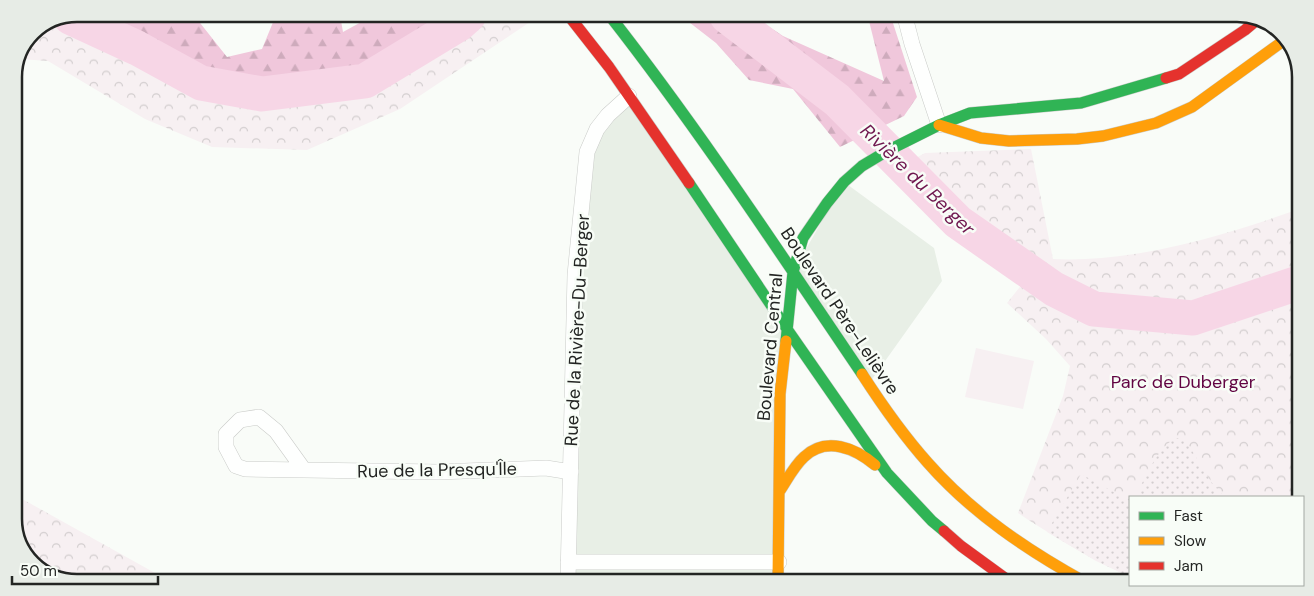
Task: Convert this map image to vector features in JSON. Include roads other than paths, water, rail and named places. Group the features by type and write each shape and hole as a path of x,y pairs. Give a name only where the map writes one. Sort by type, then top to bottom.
{"main road":[{"path":"574,22 609,67 887,473 932,521 961,546 999,574"},
{"name":"Boulevard Père-Lelièvre","path":"615,22 668,91 868,385 910,443 958,494 989,519 1054,565 1071,574"},
{"name":"Boulevard Central","path":"778,574 780,394 792,272 803,238 827,202 844,182 862,166 913,138 970,113 1081,103 1179,74 1251,25"},
{"path":"939,125 981,138 1009,141 1077,139 1103,136 1156,122 1192,107 1280,44"},
{"path":"779,492 806,454 825,446 841,446 857,451 887,473"}],"street":[{"path":"906,22 939,125"},
{"name":"Rue de la Rivière-Du-Berger","path":"568,574 575,276 587,152 597,129 608,115 629,96"},
{"name":"Rue de la Presqu'Île","path":"304,470 276,430 259,417 240,420 226,434 226,447 236,466 245,468 304,470 438,472 546,468 571,472"},
{"path":"568,562 779,562"}],"waterway":[{"name":"Rivière du Berger","path":"81,22 137,48 201,83 262,94 365,81 461,22"},
{"name":"Rivière du Berger","path":"735,22 837,100 958,222 1054,289 1094,309 1193,318 1291,285"}],"park label":[{"name":"Parc de Duberger","path":"1183,382"}]}
